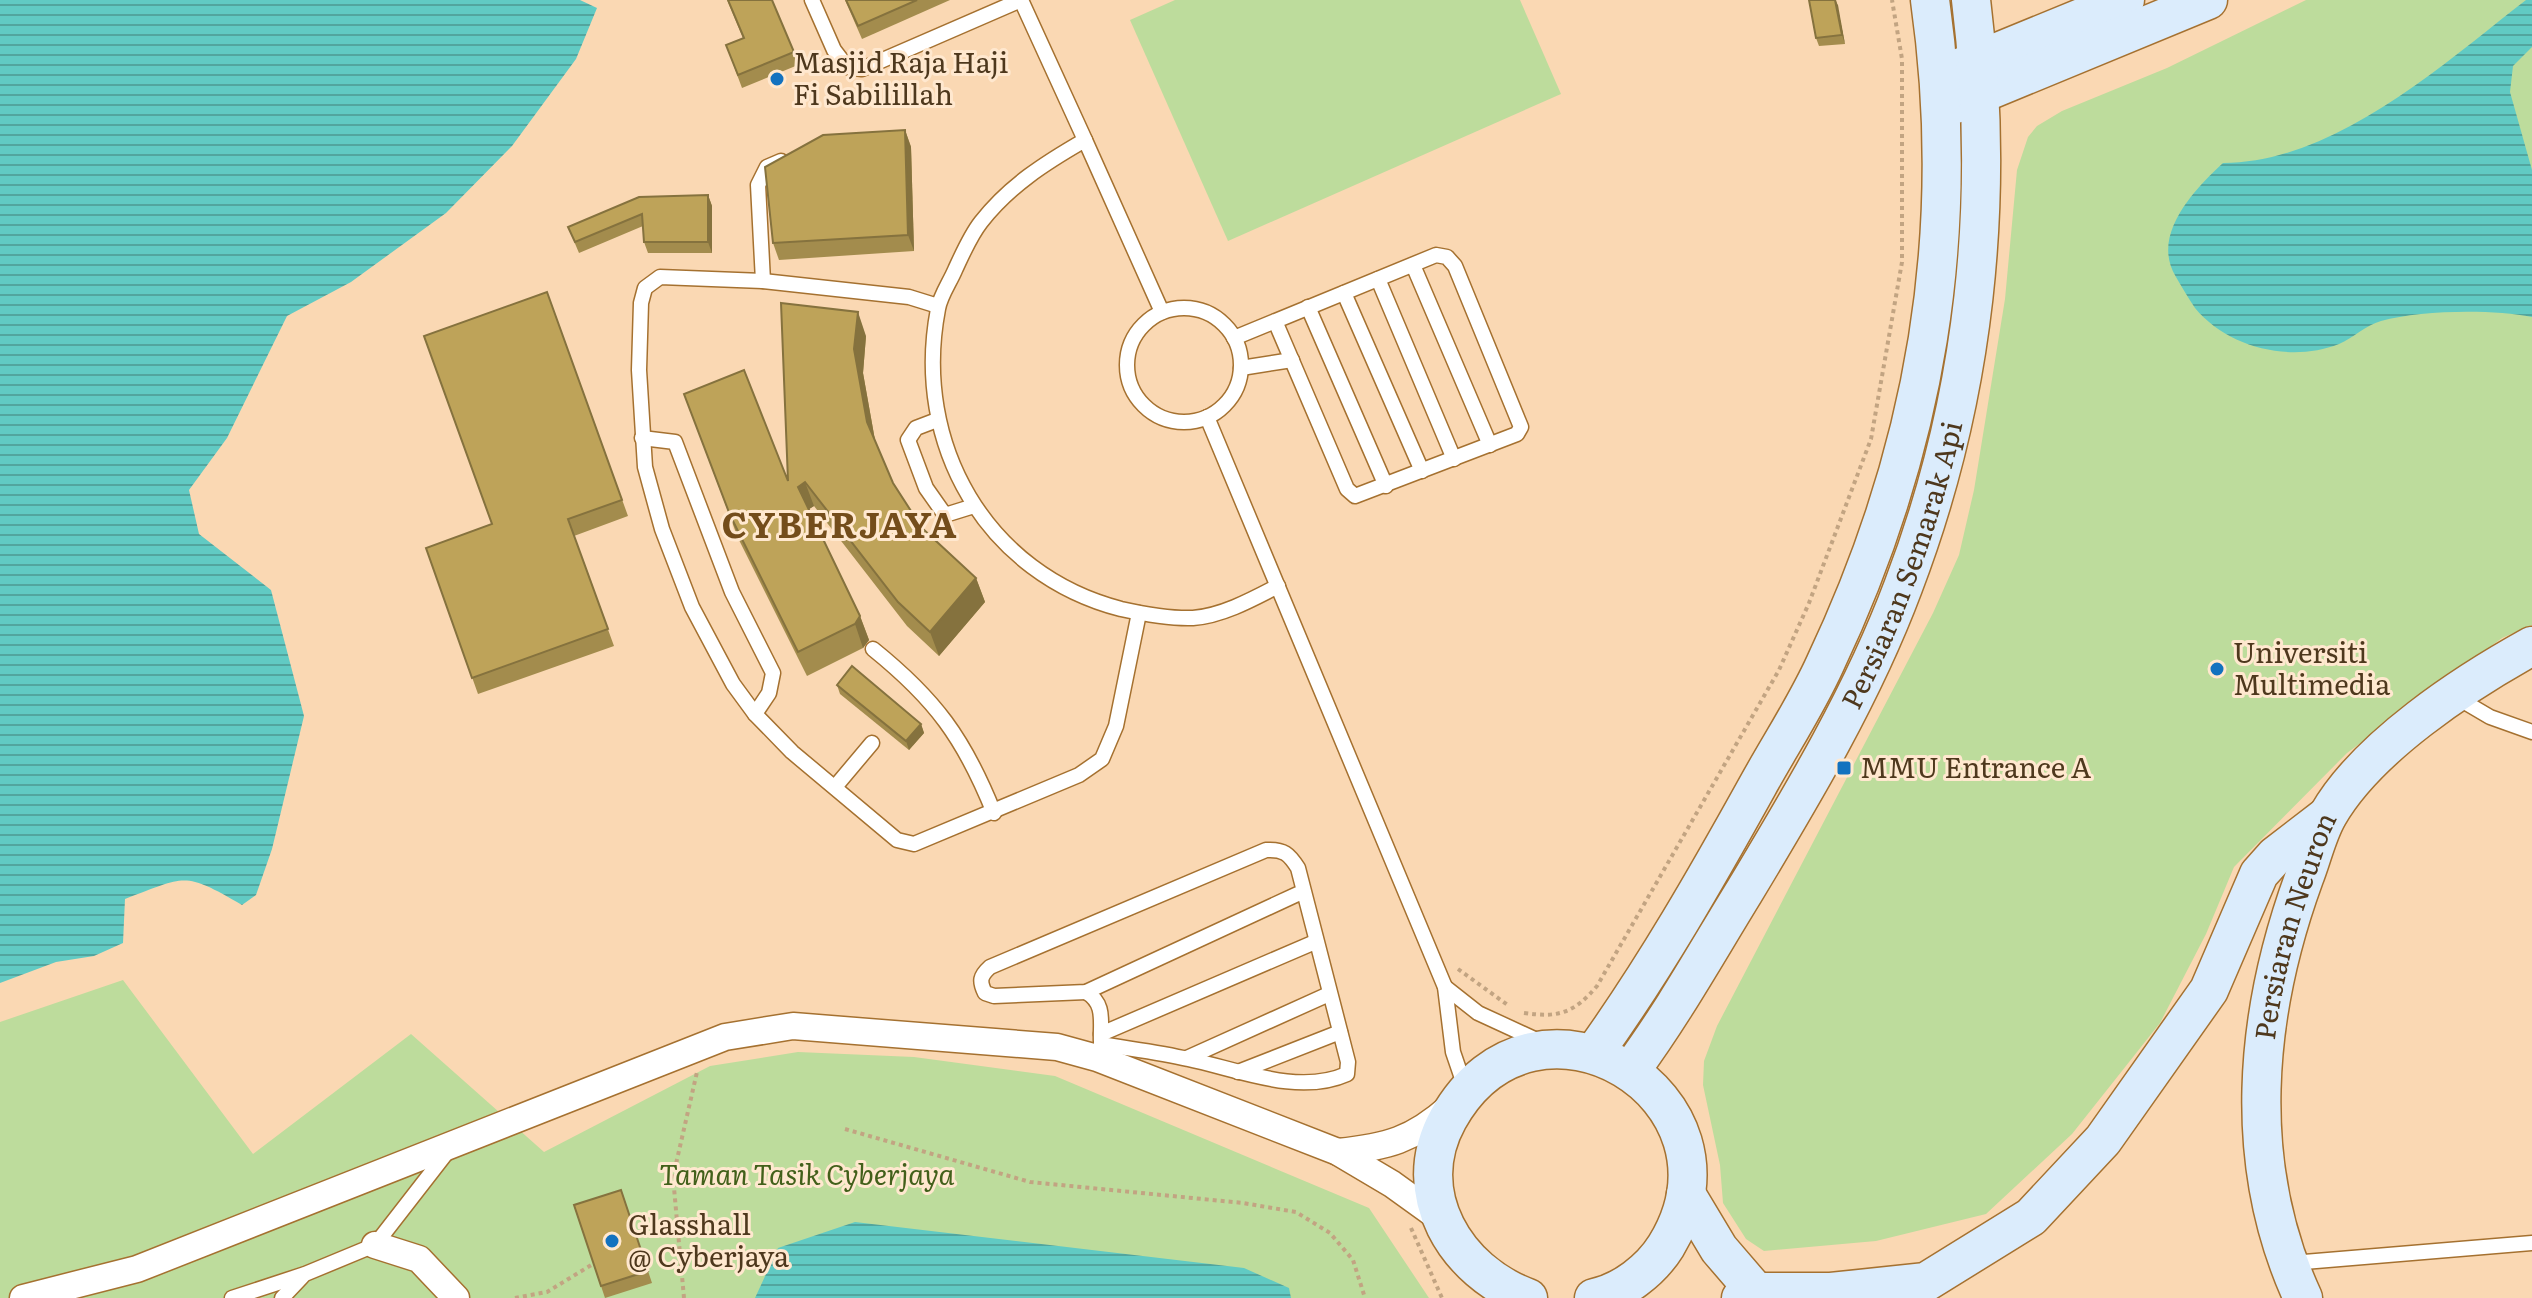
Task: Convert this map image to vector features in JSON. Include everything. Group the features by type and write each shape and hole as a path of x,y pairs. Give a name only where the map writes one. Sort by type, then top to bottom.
{"main road":[{"name":"Persiaran Semarak Api","path":"1594,1053 1637,992 1804,704 1825,665 1881,530 1914,421 1934,309 1942,210 1941,92 1930,0"},
{"name":"Persiaran Semarak Api","path":"1631,1070 1663,1026 1808,785 1865,676 1907,577 1953,433 1965,371 1979,247 1978,79 1971,0"},
{"path":"1978,79 2125,0"},
{"path":"1941,92 2208,0"},
{"name":"Persiaran Neuron","path":"2303,1298 2287,1264 2262,1165 2260,1110 2262,1053 2278,966 2296,901 2327,816 2368,764 2455,696 2532,646"},
{"path":"1686,1194 1748,1295 1928,1290 2031,1217 2103,1140 2209,990 2259,874 2275,856 2327,816"},
{"path":"2250,896 2275,890 2288,894 2296,901"},
{"path":"1528,1298 1504,1289 1474,1285 1442,1220 1435,1189 1435,1157 1443,1127 1462,1095 1506,1060 1556,1049 1594,1053 1631,1070 1658,1094 1676,1124 1686,1158 1686,1194 1671,1237 1644,1289 1594,1298"}],"street":[{"path":"23,1298 137,1269 714,1041 793,1026 1057,1047 1100,1045 1338,1152 1392,1184 1442,1220"},
{"path":"1338,1152 1384,1147 1425,1129 1462,1095"},
{"path":"375,1245 419,1259 456,1298"}],"lane":[{"path":"812,0 834,50 847,67 862,69 1021,0 1162,312"},
{"path":"1085,140 1041,165 1007,192 978,224 938,306 935,348 937,420 959,479 974,506 1014,556 1044,578 1084,598 1139,613 1194,618 1217,613 1278,586"},
{"path":"763,281 758,185 767,167 792,156"},
{"path":"1234,338 1308,307 1436,255 1447,257 1455,266 1521,427 1517,434 1355,496 1347,489 1275,321"},
{"path":"1413,265 1490,445"},
{"path":"938,306 909,297 763,281 660,277 645,288 640,343 645,467 662,529 692,607 733,684 755,714 835,787 897,840 914,844 1079,775 1102,759 1116,726 1139,613"},
{"path":"1378,279 1454,459"},
{"path":"1344,293 1422,471"},
{"path":"1308,307 1386,486"},
{"path":"1189,308 1203,311 1215,317 1234,338 1241,368 1231,398 1207,417 1188,422 1168,420 1150,410 1132,387 1127,358 1133,338 1145,322 1162,312 1189,308"},
{"path":"1241,368 1292,360"},
{"path":"1207,417 1312,675 1445,987 1462,1095"},
{"path":"937,420 916,428 908,440 926,488 945,515 974,506"},
{"path":"642,438 675,442 732,592 773,673 769,693 755,714"},
{"path":"873,649 923,694 952,726 976,769 994,813"},
{"path":"2455,696 2490,717 2532,732"},
{"path":"835,787 872,743"},
{"path":"1100,1045 1187,1058 1238,1072 1292,1081 1335,1079 1347,1074 1348,1062 1298,868 1289,854 1266,850 990,967 982,974 980,983 985,993 994,996 1086,992 1302,892"},
{"path":"1100,1045 1315,942"},
{"path":"1445,987 1478,1013 1556,1049"},
{"path":"1086,992 1095,998 1101,1009 1100,1045"},
{"path":"1187,1058 1329,994"},
{"path":"1238,1072 1340,1032"},
{"path":"232,1298 305,1274 375,1245 454,1144"},
{"path":"2287,1264 2532,1243"},
{"path":"282,1298 305,1274"}],"path":[{"path":"1430,949 1518,1013 1547,1016 1579,1007 1597,986 1779,670 1809,603 1871,439 1902,262 1902,59 1892,0"},
{"path":"684,1298 673,1177 714,1041"},
{"path":"845,1129 1030,1182 1243,1203 1296,1212 1330,1233 1353,1260 1365,1298"},
{"path":"1402,1218 1430,1264 1442,1298"},
{"path":"515,1298 547,1292 593,1264"}],"green space":[{"path":"1175,0 1520,0 1561,94 1228,241 1130,20"},
{"name":"Universiti Multimedia","path":"2306,0 2532,0 2532,625 2502,638 2347,753 2234,867 2206,934 2160,1023 2072,1134 1986,1214 1876,1241 1764,1251 1746,1239 1723,1203 1720,1165 1703,1085 1704,1061 1717,1026 1933,613 1959,555 1974,490 2005,299 2017,170 2028,137 2037,126 2062,111 2167,68"},
{"name":"Taman Tasik Cyberjaya","path":"123,980 253,1154 411,1034 544,1152 710,1066 798,1052 914,1057 1055,1076 1369,1208 1429,1298 0,1298 0,1022"}],"water":[{"path":"0,0 580,0 597,8 576,59 512,146 446,213 351,282 287,316 227,438 189,490 199,534 271,590 304,716 272,849 256,895 242,905 195,882 161,885 125,899 123,943 94,956 56,962 0,983"},
{"path":"2526,0 2532,0 2532,47 2513,66 2510,92 2532,170 2532,317 2477,312 2397,317 2375,323 2339,344 2320,350 2281,352 2242,342 2209,322 2195,308 2169,261 2168,245 2172,229 2189,199 2223,163 2264,159 2305,147 2346,129 2422,80"},
{"path":"855,1222 1244,1268 1289,1288 1291,1298 755,1298 778,1248"}],"building":[{"path":"728,0 772,0 794,52 738,75 726,45 744,38"},
{"path":"846,0 917,0 858,26"},
{"path":"1809,0 1835,0 1842,35 1816,38"},
{"path":"905,130 908,235 773,243 765,167 823,135"},
{"path":"708,195 708,242 644,242 642,214 575,242 568,227 639,197"},
{"path":"547,292 622,500 568,519 608,629 472,678 426,548 492,524 424,336"},
{"path":"781,303 858,312 854,349 867,422 893,483 922,528 976,578 930,632 898,602 805,482 798,487 860,616 855,624 798,652 730,515 684,394 744,370 788,481"},
{"path":"852,666 921,724 906,741 837,685"},
{"name":"Glasshall @ Cyberjaya","path":"621,1190 648,1271 601,1286 574,1205"}],"place":[{"name":"Masjid Raja Haji Fi Sabilillah","path":"777,79"},
{"name":"Universiti Multimedia","path":"2217,669"},
{"name":"MMU Entrance A","path":"1844,768"},
{"name":"Glasshall @ Cyberjaya","path":"612,1241"}],"district":[{"name":"CYBERJAYA","path":"840,525"}]}
